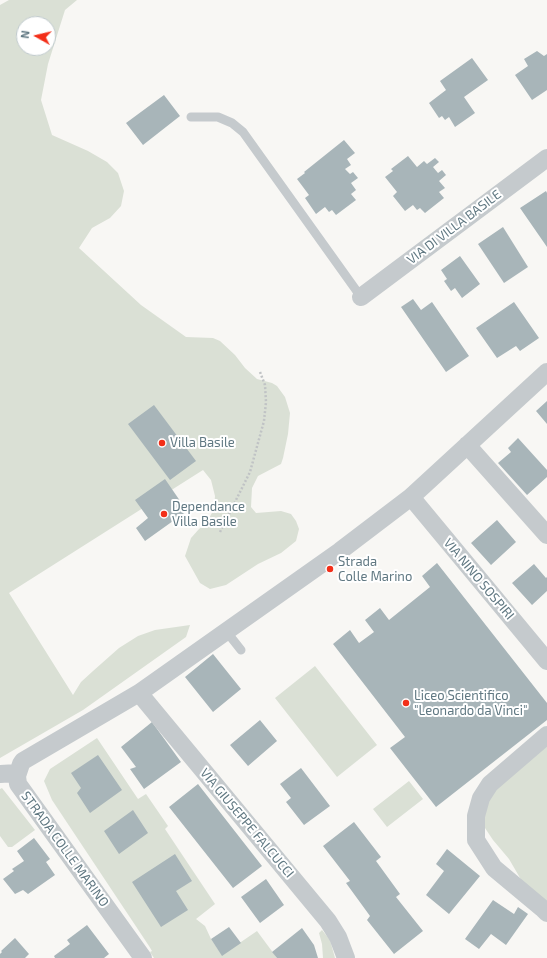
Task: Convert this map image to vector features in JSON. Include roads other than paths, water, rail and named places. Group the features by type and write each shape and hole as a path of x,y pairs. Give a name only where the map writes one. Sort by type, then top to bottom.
{"street":[{"name":"VIA DI VILLA BASILE","path":"361,296 547,158"},
{"name":"STRADA COLLE MARINO","path":"143,958 18,784 9,774 19,768 23,761 139,693 340,551 411,497 547,372"},
{"path":"467,445 547,535"},
{"name":"VIA NINO SOSPIRI","path":"411,497 547,661"},
{"name":"VIA GIUSEPPE FALCUCCI","path":"139,693 328,921 338,937 346,958"},
{"path":"547,735 490,784 481,798 476,816 476,840 494,868 547,913"}],"lane":[{"path":"191,117 218,117 232,123 243,132 361,296"},
{"path":"226,631 241,650"}],"place":[{"name":"Villa Basile","path":"162,443"},
{"name":"Dependance Villa Basile","path":"164,514"},
{"name":"Strada Colle Marino","path":"330,569"},
{"name":"Liceo Scientifico \"Leonardo da Vinci\"","path":"406,703"}]}
